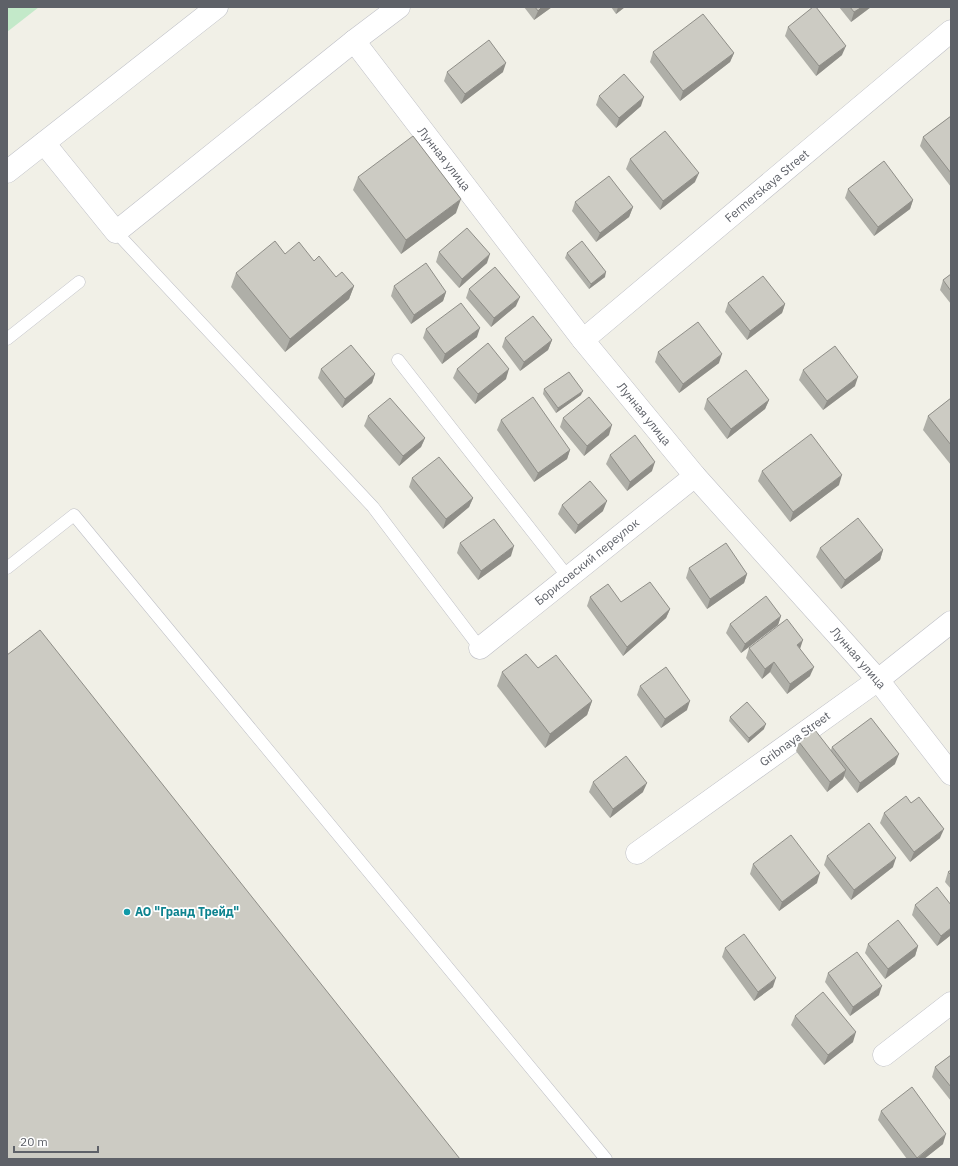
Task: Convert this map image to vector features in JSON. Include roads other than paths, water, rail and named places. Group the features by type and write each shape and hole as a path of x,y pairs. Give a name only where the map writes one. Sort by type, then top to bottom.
{"street":[{"path":"7,172 217,7"},
{"path":"44,143 116,232 400,7"},
{"name":"Fermerskaya Street","path":"583,340 951,31"},
{"name":"Лунная улица","path":"354,42 583,340 695,476 878,680 951,774"},
{"name":"Борисовский переулок","path":"480,648 695,476"},
{"name":"Gribnaya Street","path":"636,853 878,680 951,622"},
{"path":"884,1055 951,1003"}],"lane":[{"path":"116,232 373,507 480,648"},
{"path":"7,340 80,282"},
{"path":"398,360 568,577"},
{"path":"7,568 74,515 606,1159"}],"place":[{"name":"АО \"Гранд Трейд\"","path":"127,912"}]}
